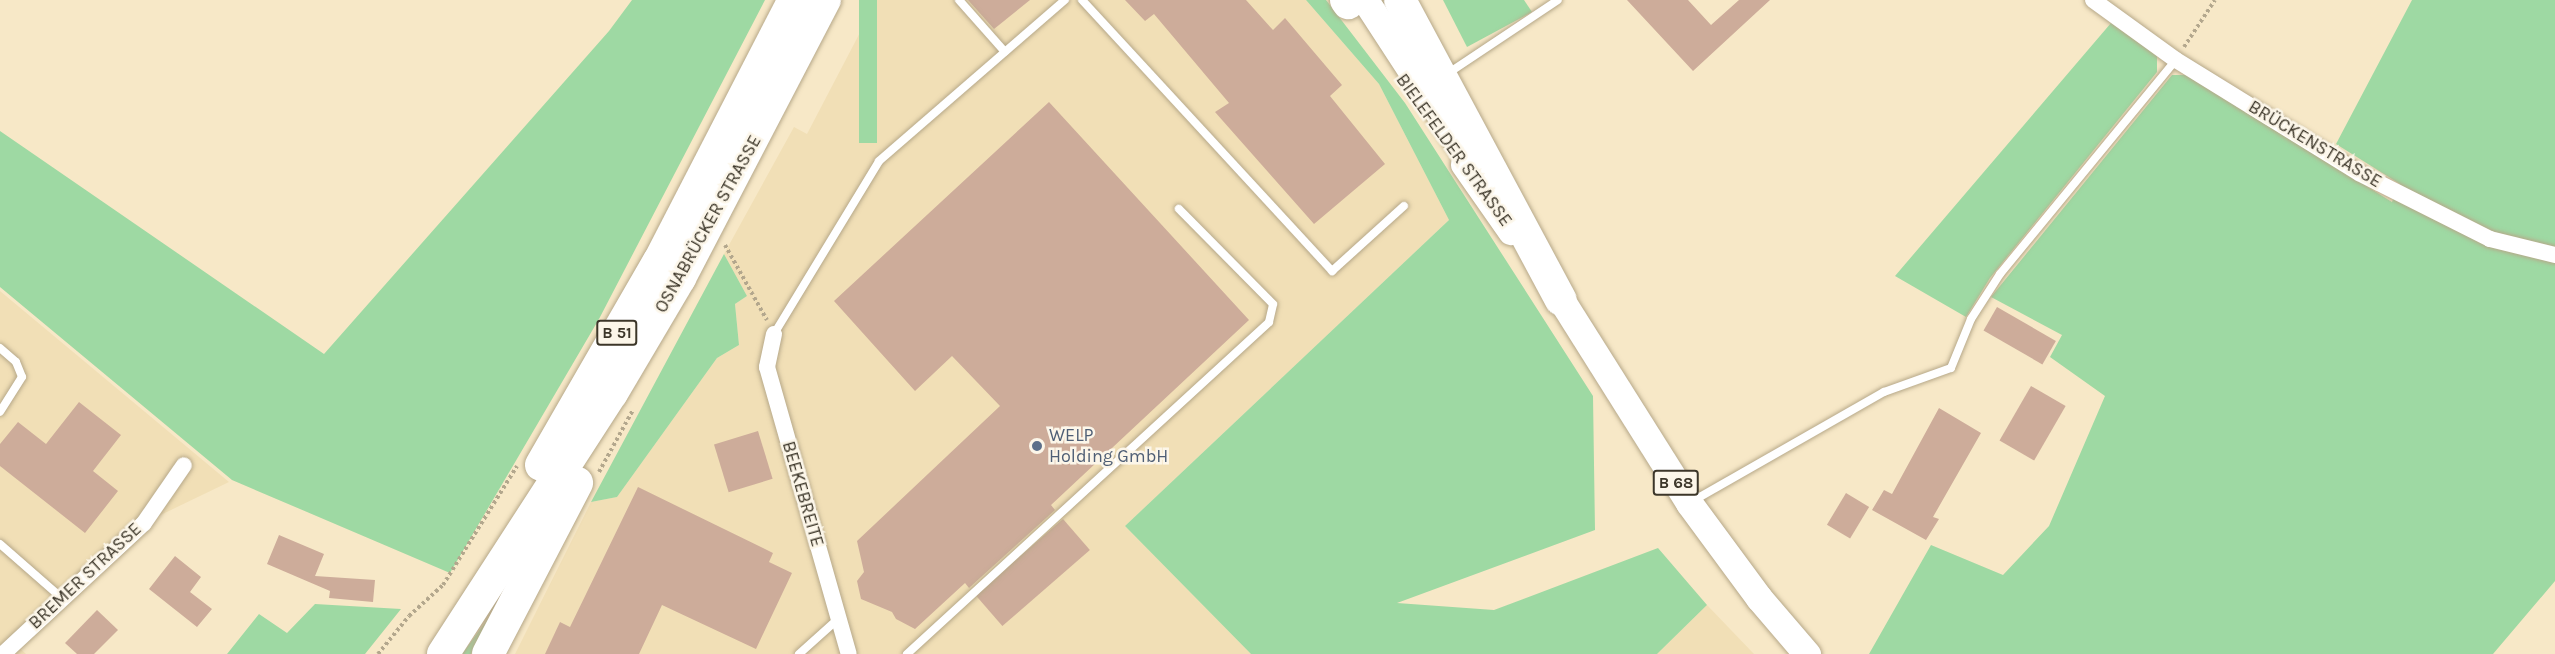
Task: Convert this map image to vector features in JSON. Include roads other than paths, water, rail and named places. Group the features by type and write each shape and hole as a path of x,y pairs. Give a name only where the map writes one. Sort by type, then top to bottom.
{"highway":[{"name":"OSNABRÜCKER STRASSE","path":"419,654 473,576 579,401 682,219 794,0"},
{"name":"OSNABRÜCKER STRASSE","path":"443,654 612,393 680,278 825,0"},
{"name":"B 68","path":"1400,0 1561,300"},
{"path":"488,654 680,278"}],"main road":[{"name":"BIELEFELDER STRASSE","path":"1351,1 1561,300 1689,503 1758,598 1808,654"}],"street":[{"name":"BRÜCKENSTRASSE","path":"2092,0 2176,60 2359,173 2490,239 2555,255"},
{"name":"BEEKEBREITE","path":"774,334 767,367 849,654"},
{"name":"BREMER STRASSE","path":"8,652 62,598 144,524 184,465"}],"lane":[{"path":"959,0 1005,52"},
{"path":"774,334 879,161 1065,0"},
{"path":"1082,0 1332,271 1404,206"},
{"path":"1441,77 1558,0"},
{"path":"1689,503 1884,392 1951,368 1971,319 2000,273 2176,60"},
{"path":"907,654 1269,322 1273,304 1179,209"},
{"path":"0,348 16,362 22,377 0,412"},
{"path":"0,544 62,598"},
{"path":"799,654 838,619"}],"place":[{"name":"WELP Holding GmbH","path":"1037,446"}]}
